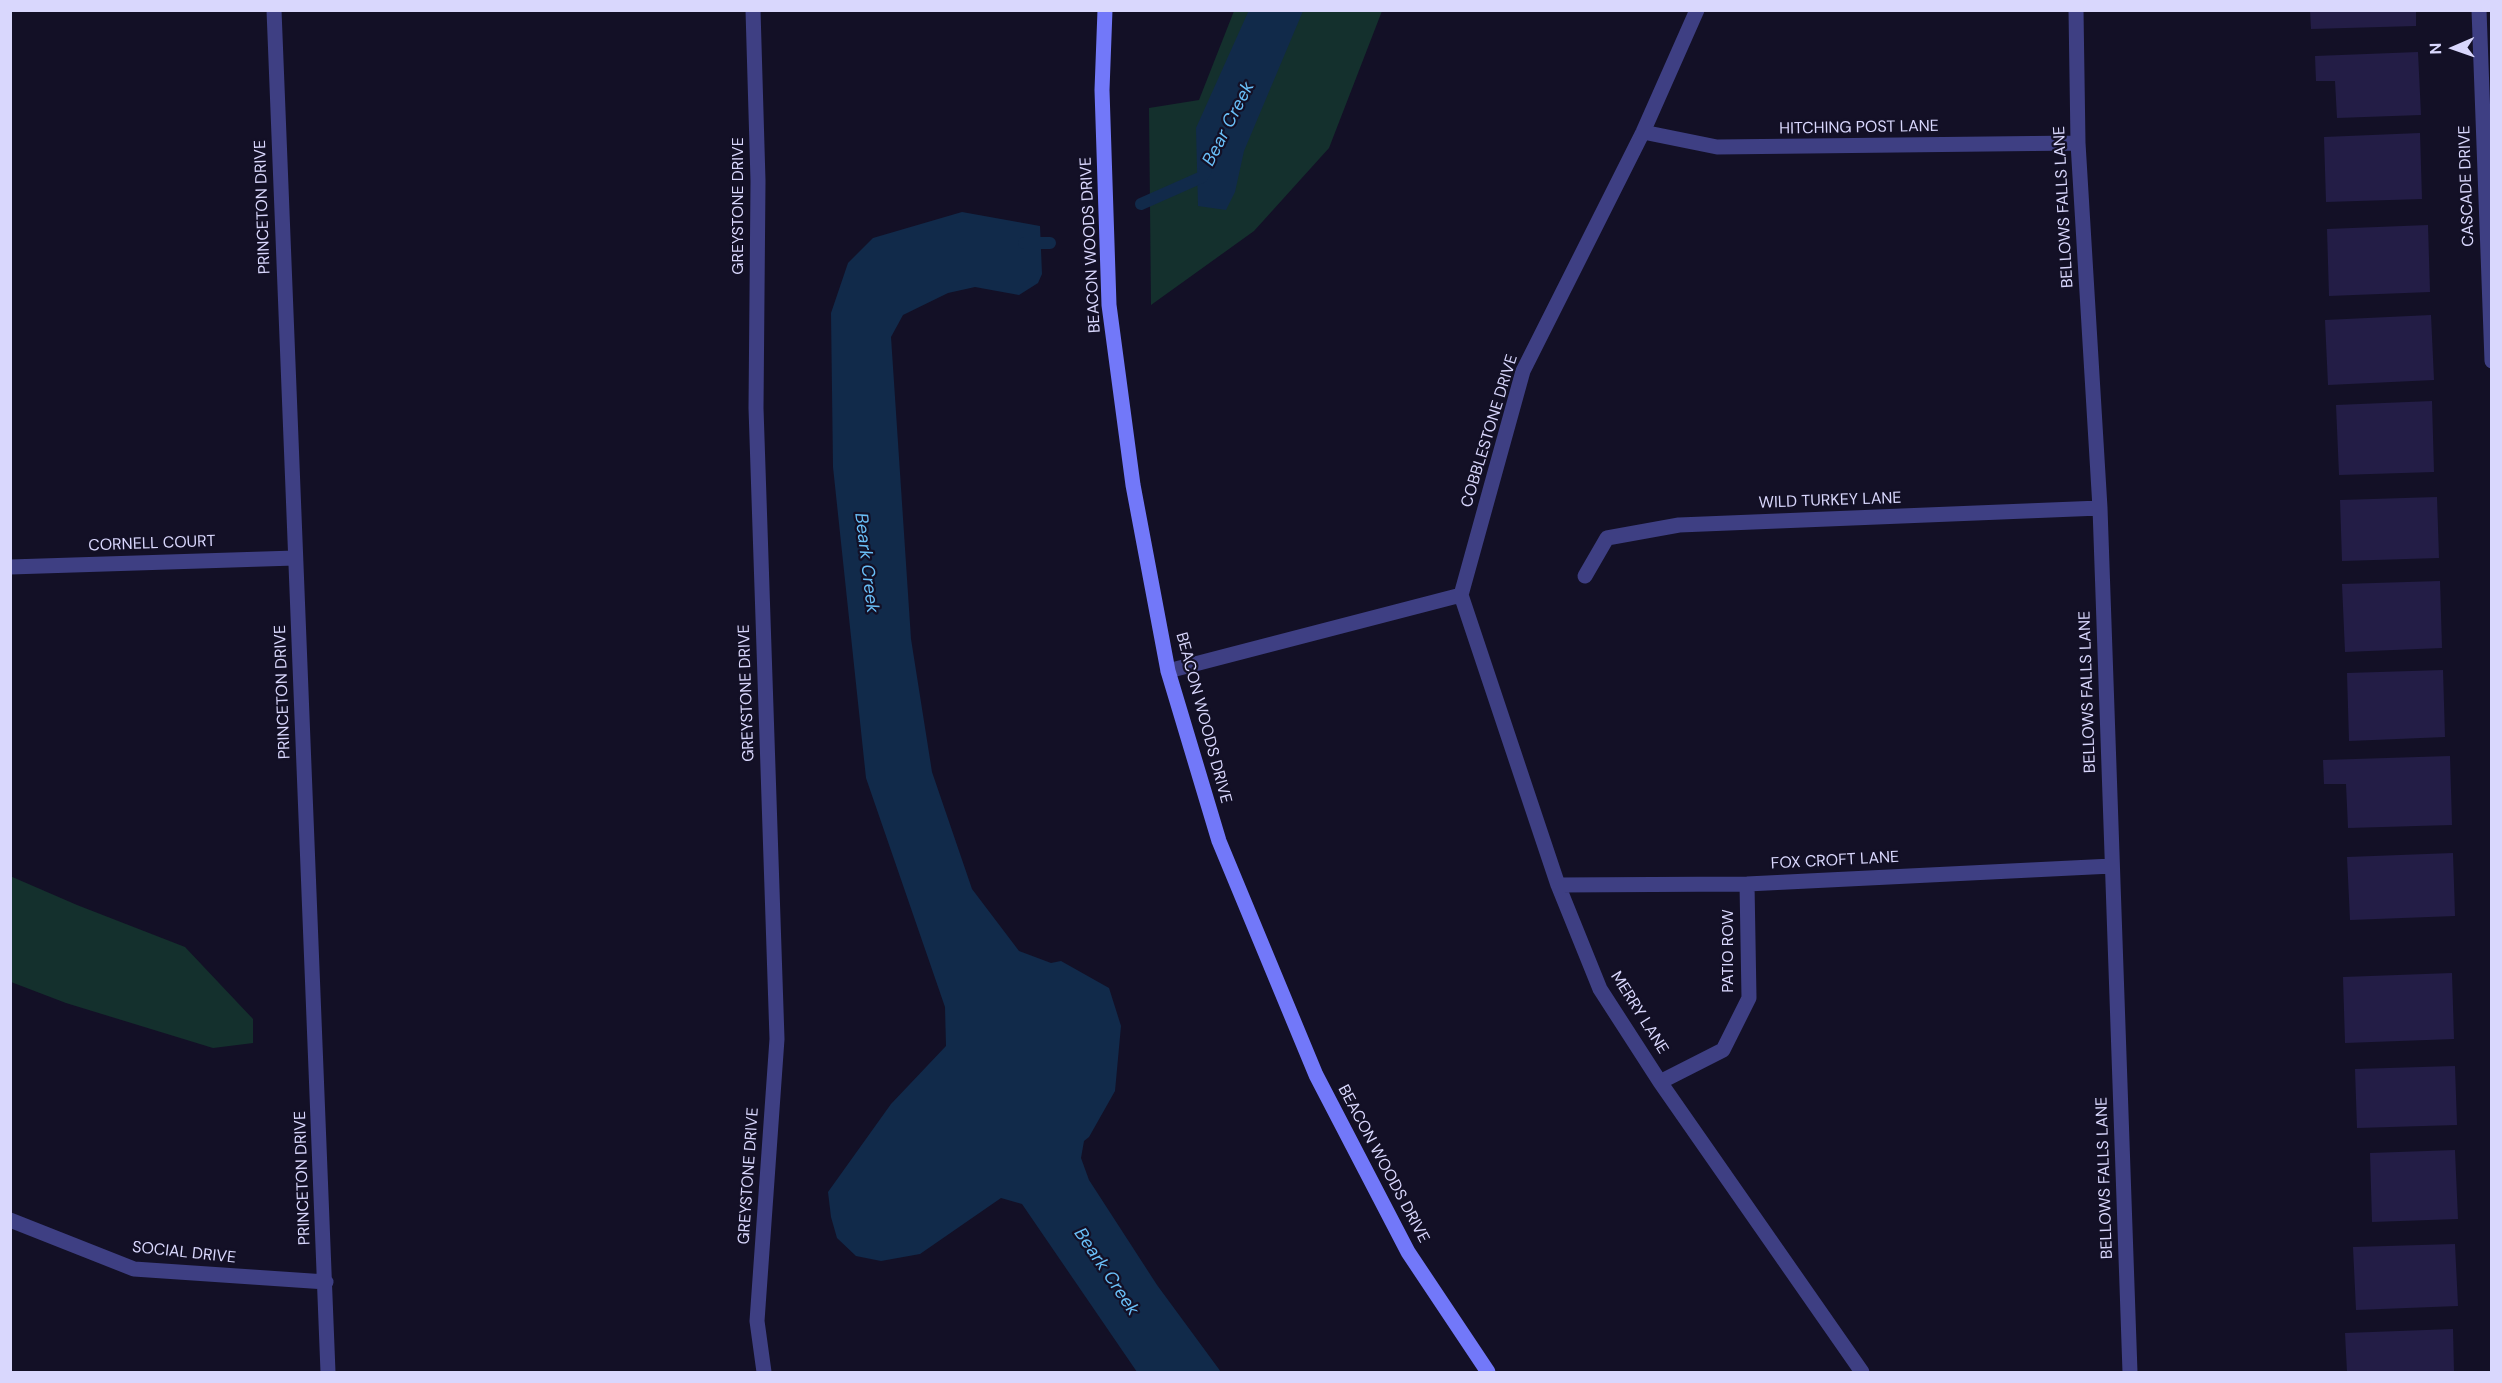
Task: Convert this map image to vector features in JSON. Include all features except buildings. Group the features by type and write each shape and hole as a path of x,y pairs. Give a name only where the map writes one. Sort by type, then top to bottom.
{"street":[{"name":"PRINCETON DRIVE","path":"274,10 328,1372"},
{"name":"GREYSTONE DRIVE","path":"753,10 758,181 756,408 777,1039 757,1321 764,1372"},
{"name":"BEACON WOODS DRIVE","path":"1105,10 1102,90 1109,305 1133,485 1168,671 1219,841 1316,1075 1408,1252 1488,1372"},
{"name":"COBBLESTONE DRIVE","path":"1461,595 1523,371 1643,132 1697,10"},
{"name":"BELLOWS FALLS LANE","path":"2076,10 2078,143 2100,508 2130,1372"},
{"name":"CASCADE DRIVE","path":"2479,10 2492,361"},
{"name":"HITCHING POST LANE","path":"1643,132 1717,147 2078,143"},
{"name":"WILD TURKEY LANE","path":"1585,576 1607,538 1679,525 2100,508"},
{"name":"CORNELL COURT","path":"10,567 295,558"},
{"path":"1168,671 1461,595"},
{"name":"MERRY LANE","path":"1461,595 1558,885 1600,989 1660,1082 1862,1372"},
{"name":"FOX CROFT LANE","path":"1558,885 1747,884 2112,866"},
{"name":"PATIO ROW","path":"1660,1082 1723,1050 1749,998 1747,884"},
{"name":"SOCIAL DRIVE","path":"10,1220 134,1269 326,1282"}],"green space":[{"path":"1234,11 1382,11 1329,148 1254,231 1151,305 1149,108 1199,100"},
{"path":"10,876 185,947 253,1019 253,1043 213,1048 66,1003 11,982"}],"water":[{"path":"1249,10 1303,11 1244,151 1235,192 1226,210 1198,206 1196,128"},
{"path":"962,212 1040,226 1042,274 1038,283 1019,295 975,287 948,293 903,315 891,337 911,639 932,772 972,889 1019,951 1051,963 1061,961 1109,988 1121,1026 1115,1091 1089,1137 1084,1141 1081,1158 1089,1180 1157,1285 1221,1372 1137,1372 1022,1204 1001,1198 920,1254 881,1261 856,1256 837,1238 831,1217 828,1192 891,1104 946,1046 945,1007 866,778 833,467 831,313 848,263 873,238"}],"waterway":[{"name":"Bear Creek","path":"1141,204 1202,177 1206,170"},
{"name":"Beark Creek","path":"1024,243 1050,243"}]}
